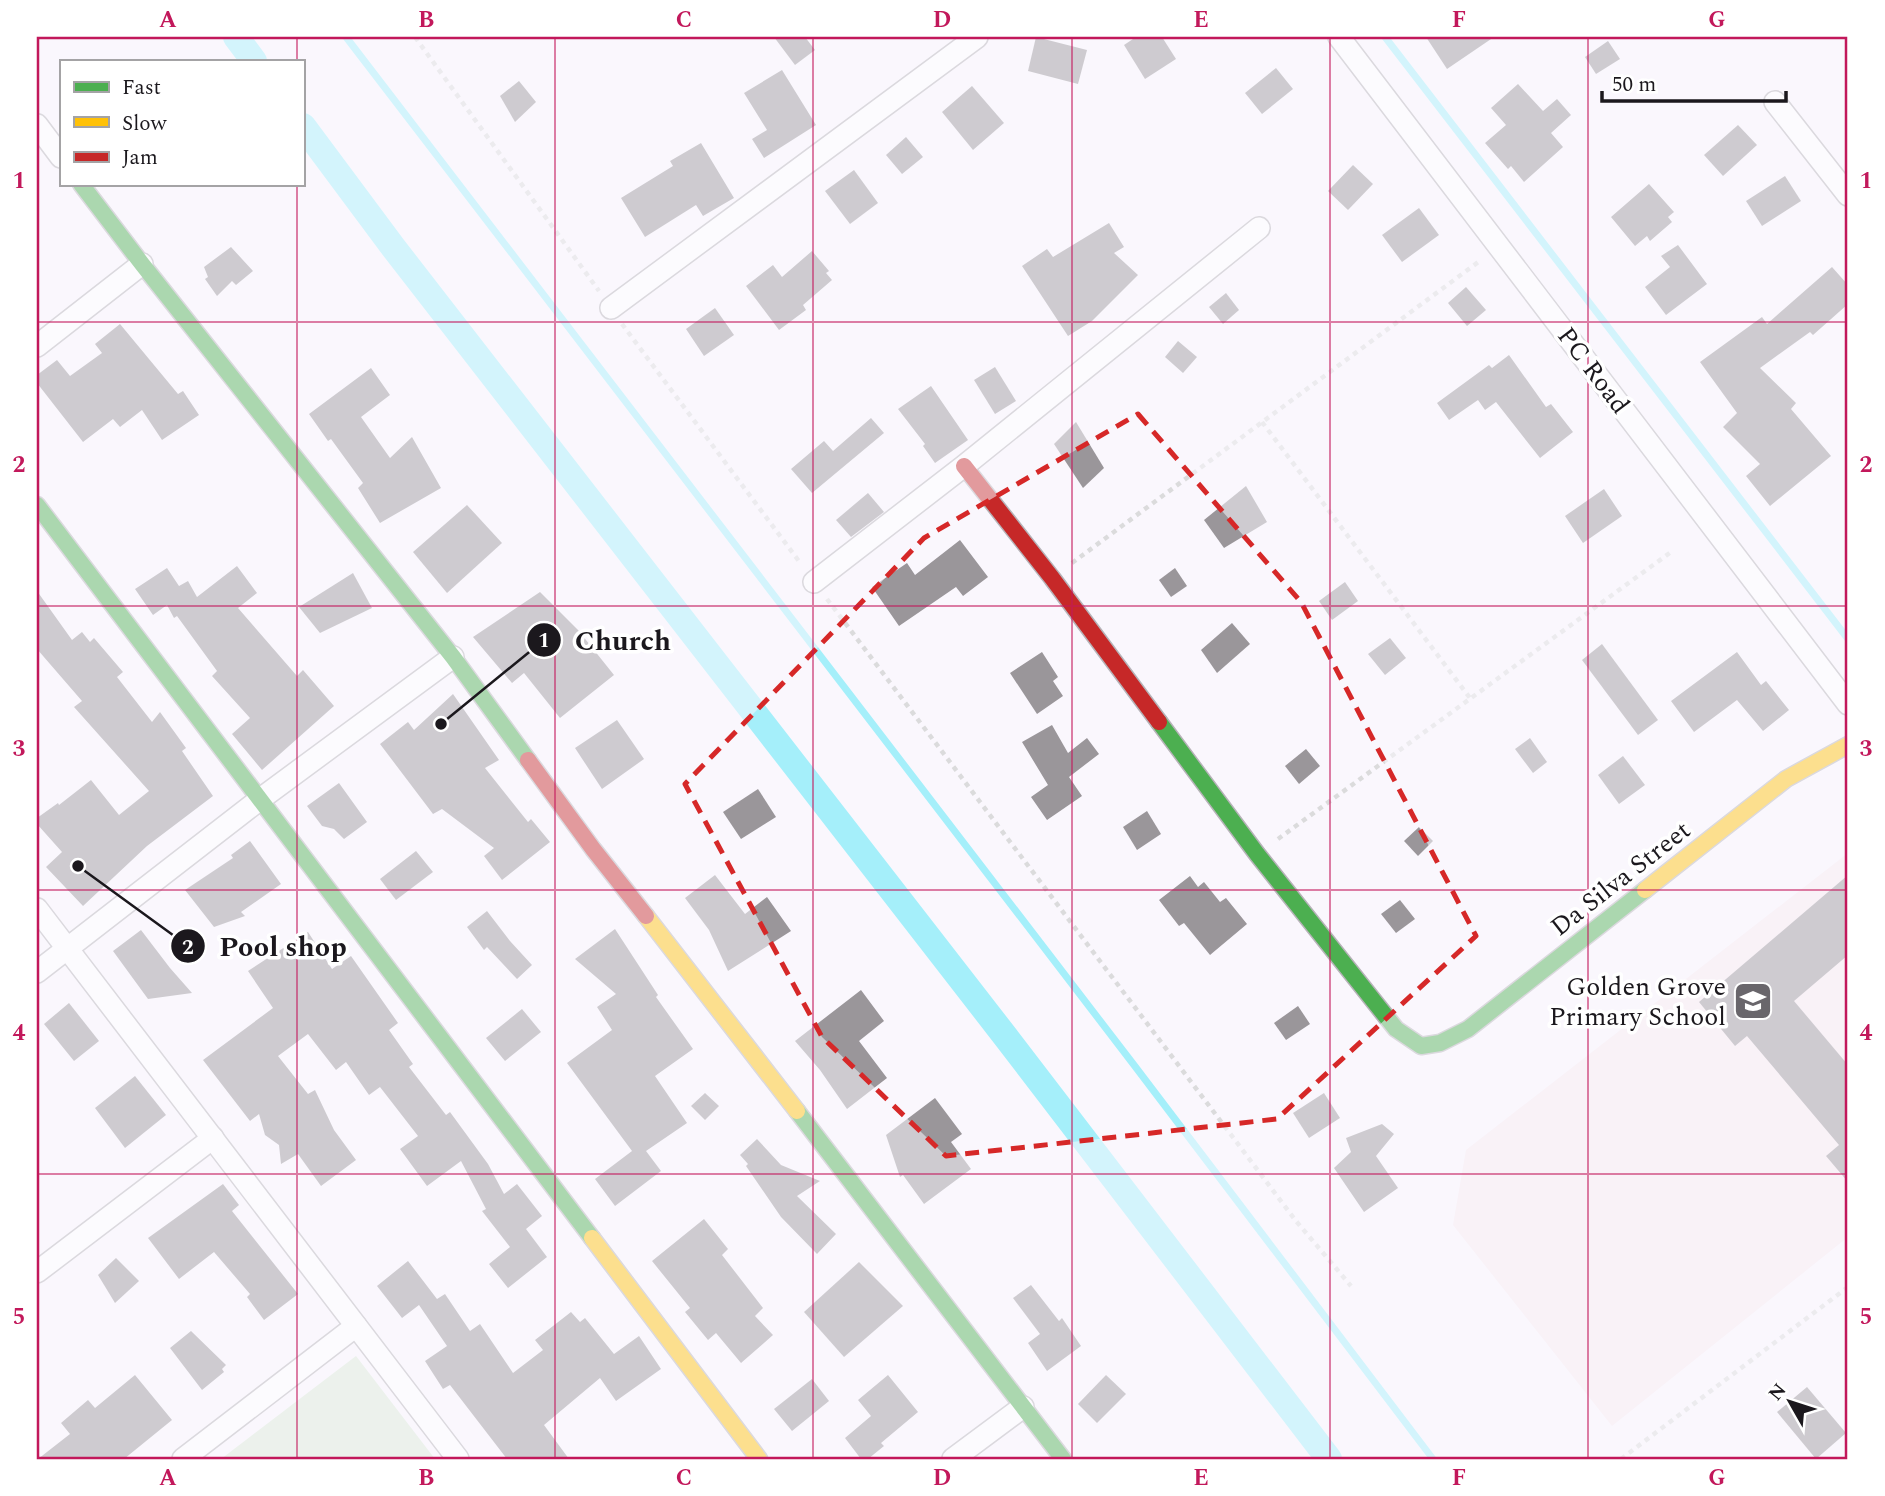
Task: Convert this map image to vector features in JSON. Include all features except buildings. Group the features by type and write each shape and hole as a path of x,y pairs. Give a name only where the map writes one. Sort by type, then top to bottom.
{"street":[{"path":"611,308 976,37"},
{"name":"PC Road","path":"1339,37 1848,704"},
{"path":"1775,102 1848,195"},
{"path":"37,125 60,156"},
{"path":"83,186 453,657 593,849 1063,1459"},
{"path":"814,582 964,466 1259,228"},
{"path":"37,346 142,264"},
{"path":"964,466 1052,578 1257,854"},
{"path":"37,505 759,1459"},
{"path":"37,972 259,800 453,657"},
{"name":"Da Silva Street","path":"1257,854 1395,1029 1421,1046 1440,1043 1468,1029 1786,779 1848,745"},
{"path":"37,909 458,1459"},
{"path":"37,1272 213,1138"},
{"path":"183,1459 356,1326"},
{"path":"953,1459 1023,1407"}],"path":[{"path":"415,37 814,582 1296,1222 1351,1286"},
{"path":"1052,578 1499,247"},
{"path":"1262,422 1470,698"},
{"path":"1257,854 1671,552"},
{"path":"1621,1459 1848,1287"}],"highlighted area":[{"path":"1138,414 1301,602 1476,936 1277,1119 946,1156 822,1037 685,784 924,538"}],"shaded area":[{"name":"Golden Grove Primary School","path":"1848,853 1848,1237 1612,1426 1453,1225 1466,1150"}],"green space":[{"path":"356,1356 435,1459 221,1459"}],"waterway":[{"path":"236,37 253,60"},
{"path":"346,37 1433,1459"},
{"path":"1385,37 1848,639"},
{"path":"304,127 393,247 1005,1036 1329,1459"}],"traffic: fast":[{"path":"83,186 453,657 528,760"},
{"path":"37,505 592,1238"},
{"path":"1159,722 1257,854 1396,1029 1421,1046 1440,1043 1468,1029 1645,890"},
{"path":"797,1111 1063,1459"}],"traffic: slow":[{"path":"1645,890 1786,779 1848,745"},
{"path":"646,916 797,1111"},
{"path":"592,1238 759,1459"}],"traffic: jam":[{"path":"964,466 1052,578 1159,722"},
{"path":"528,760 646,916"}],"place":[{"name":"Church","path":"441,724"},
{"name":"Pool shop","path":"78,866"},
{"name":"Golden Grove Primary School","path":"1753,1001"}]}
